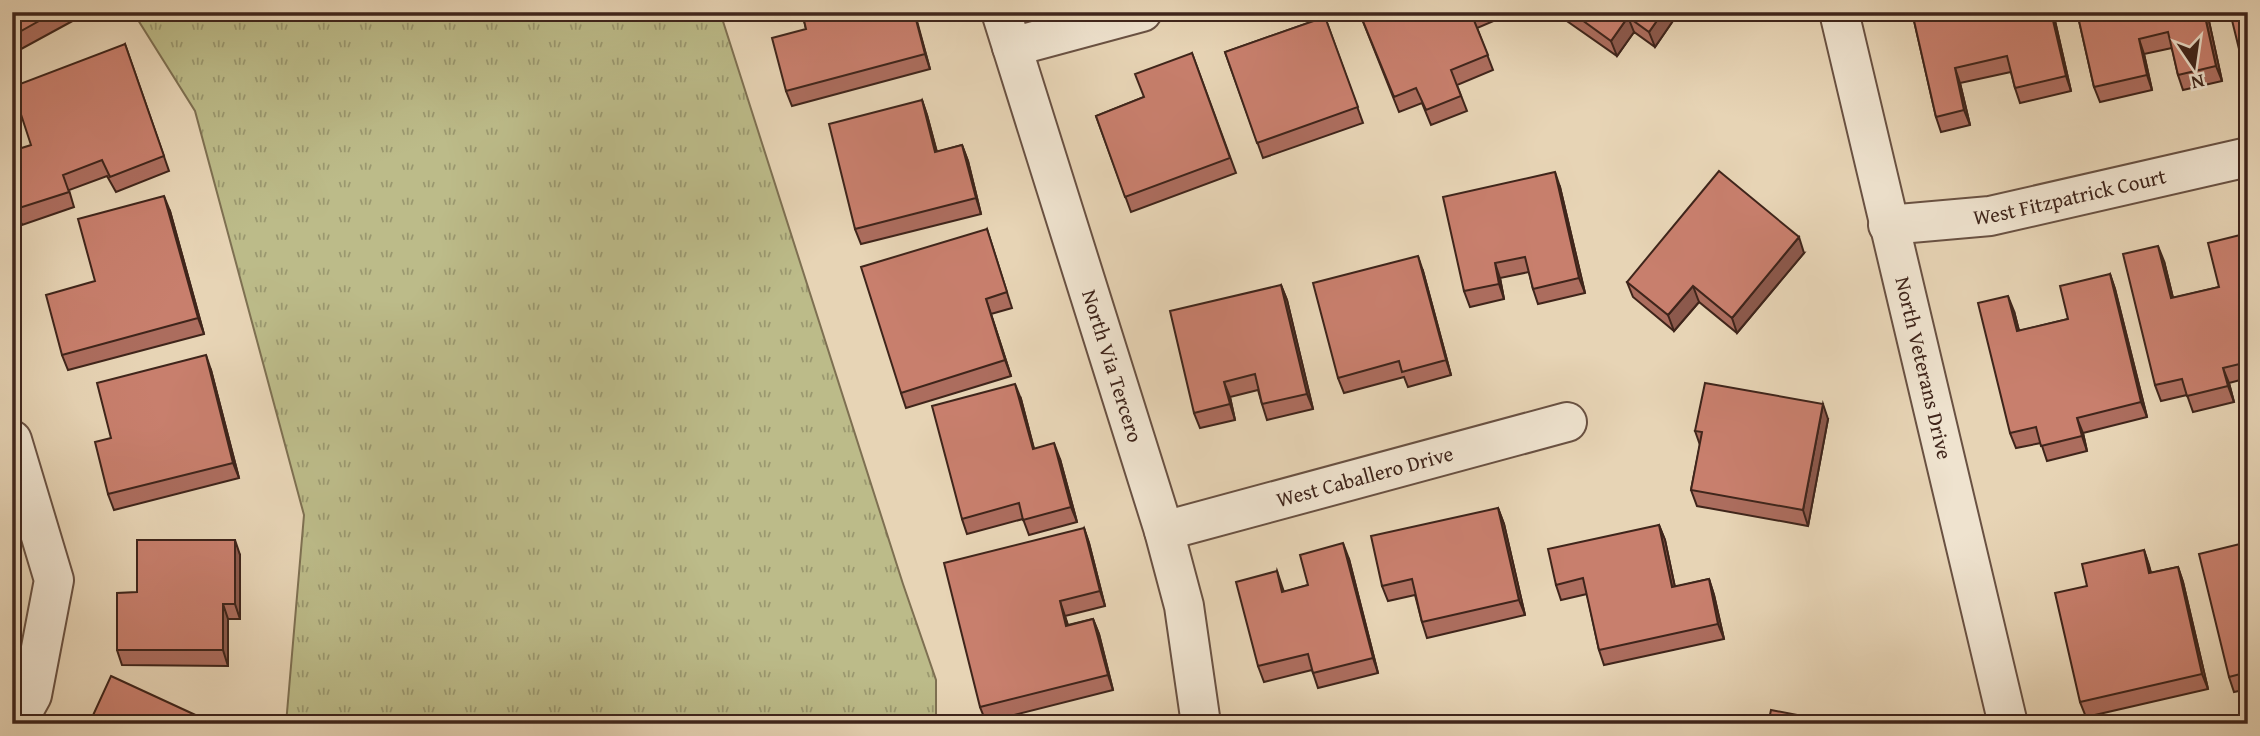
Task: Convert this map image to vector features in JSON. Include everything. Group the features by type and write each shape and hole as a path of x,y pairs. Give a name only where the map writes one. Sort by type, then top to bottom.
{"street":[{"path":"1007,29 1142,12"},
{"name":"North Veterans Drive","path":"1839,12 2008,724"},
{"name":"North Via Tercero","path":"1007,29 1164,531 1184,606 1202,724"},
{"name":"West Fitzpatrick Court","path":"1888,225 1990,216 2248,157"},
{"name":"West Caballero Drive","path":"1164,531 1567,422"},
{"path":"12,440 54,580 32,695 16,724"}],"green space":[{"path":"133,12 720,12 936,680 936,724 286,724 304,515 195,111"}],"building":[{"path":"12,12 55,12 12,36"},
{"path":"802,12 914,12 925,54 786,91 772,38 806,29"},
{"path":"1473,12 1471,13 1488,55 1451,70 1461,96 1426,110 1416,88 1394,97 1360,14"},
{"path":"1571,12 1663,12 1649,32 1628,17 1611,41"},
{"path":"1912,12 2051,12 2066,76 2015,88 2007,56 1955,68 1964,110 1936,117"},
{"path":"2077,12 2204,12 2216,66 2178,75 2168,32 2139,39 2147,75 2094,87"},
{"path":"2230,12 2248,12 2248,51 2240,53"},
{"path":"1325,17 1358,107 1257,143 1225,52"},
{"path":"125,44 164,156 110,177 102,160 63,175 69,192 16,209 12,197 12,151 31,145 12,87"},
{"path":"1192,53 1230,158 1125,197 1096,116 1144,97 1135,74"},
{"path":"922,100 935,152 962,145 976,198 855,229 829,124"},
{"path":"1719,171 1799,237 1732,318 1693,286 1668,315 1627,282"},
{"path":"1555,172 1579,278 1533,289 1525,257 1495,263 1499,284 1464,291 1443,197"},
{"path":"164,196 198,318 62,355 46,295 95,281 78,219"},
{"path":"987,229 1007,292 986,299 1005,360 901,393 861,267"},
{"path":"2248,233 2248,362 2223,368 2228,386 2187,396 2182,379 2155,385 2123,254 2158,246 2171,298 2219,287 2208,243"},
{"path":"1418,256 1446,360 1402,372 1399,361 1338,378 1313,283"},
{"path":"2110,274 2141,402 2077,418 2082,436 2041,446 2036,427 2010,433 1978,303 2008,296 2017,331 2068,319 2060,286"},
{"path":"1281,285 1307,394 1262,404 1255,374 1224,382 1230,404 1194,413 1170,311"},
{"path":"206,355 233,463 108,494 95,442 111,438 97,383"},
{"path":"1705,383 1823,404 1803,510 1691,490 1702,432 1695,431"},
{"path":"1015,384 1033,449 1054,443 1071,507 1023,520 1019,503 962,519 932,406"},
{"path":"1498,508 1519,600 1422,622 1412,579 1382,586 1371,536"},
{"path":"1659,525 1672,587 1709,579 1718,624 1599,650 1583,578 1556,585 1548,549"},
{"path":"1084,528 1100,591 1060,601 1066,626 1093,619 1108,675 980,707 944,563"},
{"path":"137,540 235,540 235,604 223,604 223,650 117,650 117,593 137,592"},
{"path":"2248,542 2248,672 2229,677 2199,554"},
{"path":"1343,543 1373,658 1313,673 1308,654 1258,666 1236,582 1277,571 1282,592 1308,585 1300,555"},
{"path":"2144,550 2149,573 2178,567 2202,674 2080,702 2055,593 2087,586 2082,564"},
{"path":"111,676 215,724 89,724"},
{"path":"1771,710 1834,722 1834,724 1768,724"}]}
